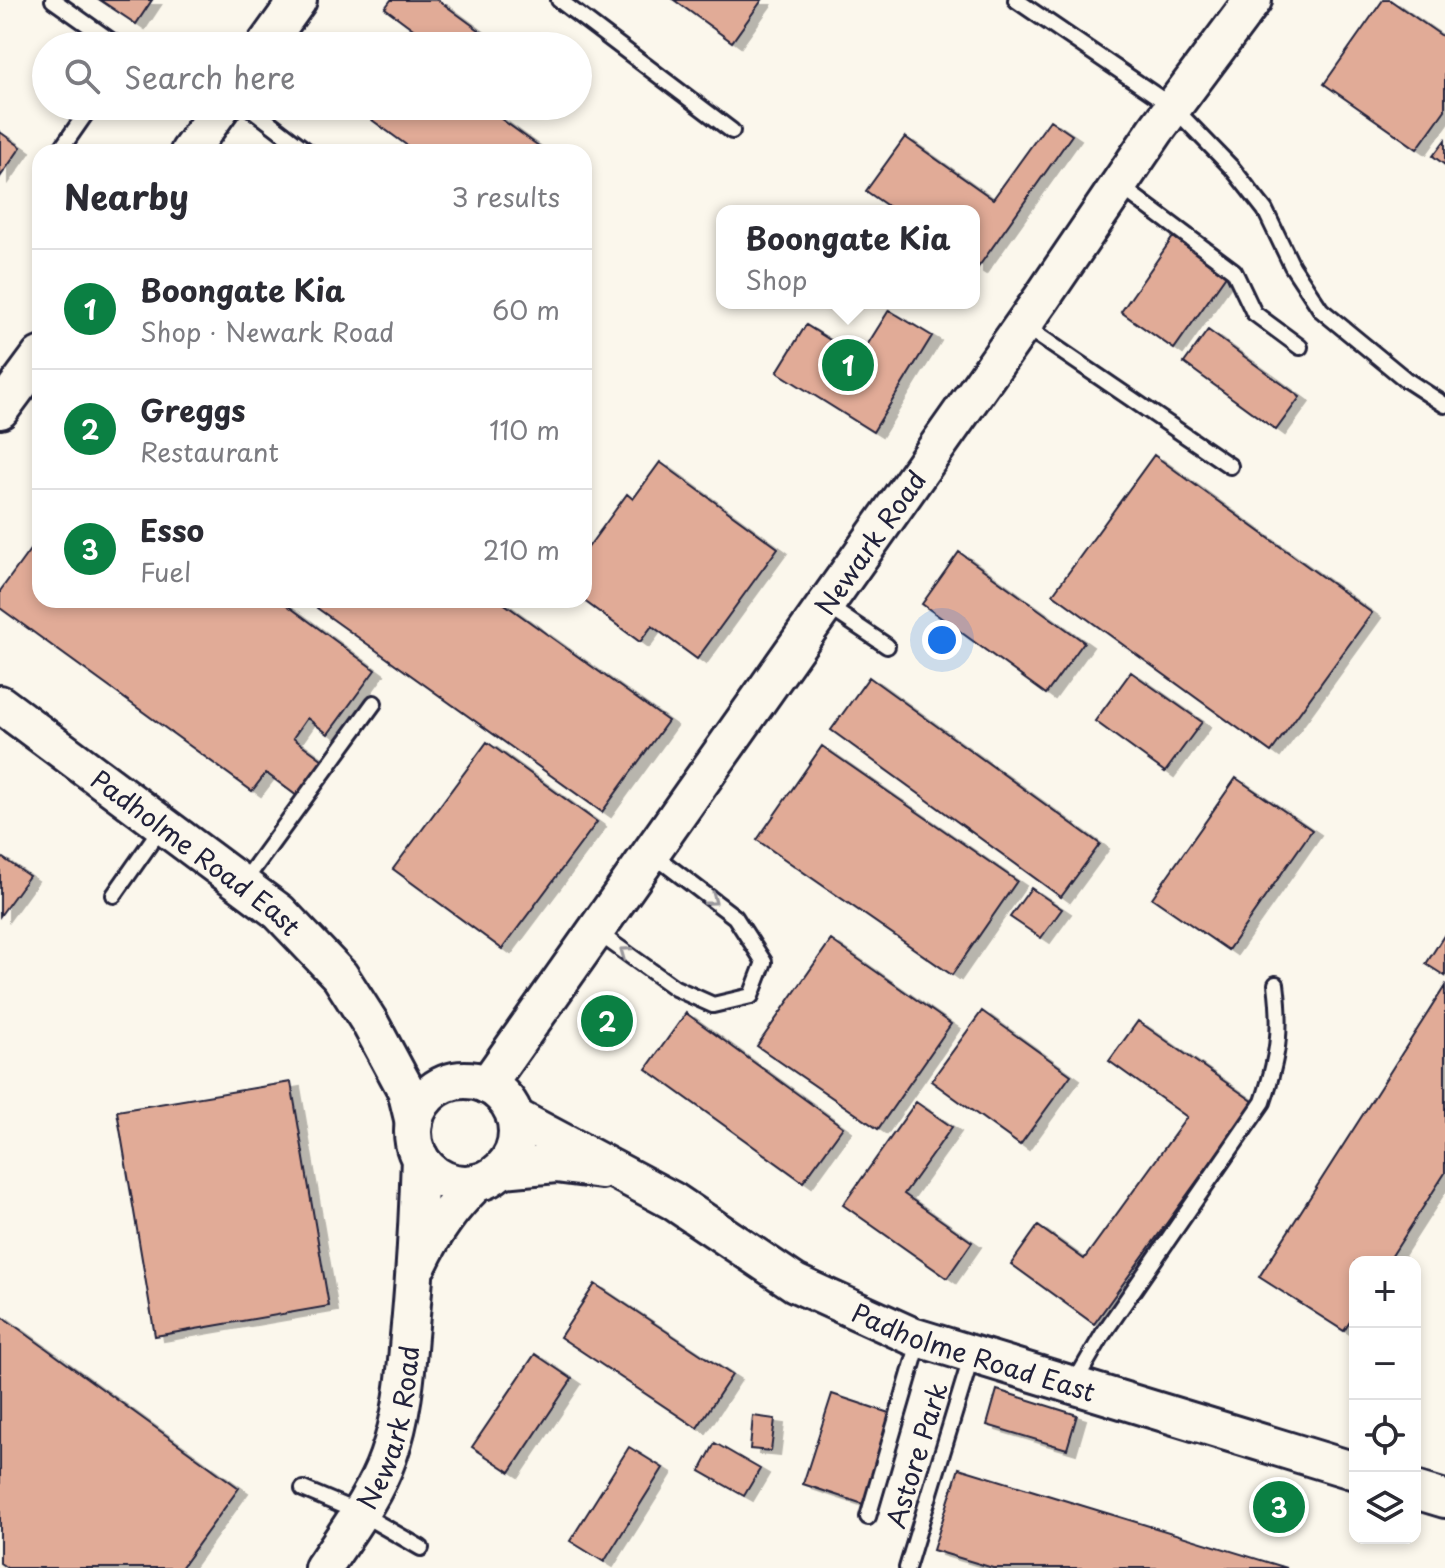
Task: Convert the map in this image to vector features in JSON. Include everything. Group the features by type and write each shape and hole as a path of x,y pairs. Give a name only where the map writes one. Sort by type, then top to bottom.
{"street":[{"path":"275,32 298,0"},
{"name":"Newark Road","path":"487,1085 1173,107 1253,0"},
{"path":"195,144 215,120"},
{"path":"0,409 32,367"},
{"name":"Padholme Road East","path":"0,704 279,912 340,976 370,1023"},
{"path":"370,1023 426,1077 443,1086"},
{"path":"370,1023 406,1090 417,1140"},
{"path":"417,1140 420,1107 429,1095 457,1081 487,1085"},
{"name":"Padholme Road East","path":"487,1085 509,1104 515,1117 673,1201 795,1283 920,1339 1349,1469"},
{"path":"489,1176 511,1158 516,1144 515,1117"},
{"name":"Newark Road","path":"323,1568 360,1513 388,1459 405,1390 415,1272 417,1140"},
{"name":"Padholme Road East","path":"417,1140 430,1170 460,1184 556,1164 619,1172"},
{"name":"Newark Road","path":"415,1272 432,1235 452,1208 489,1176"},
{"path":"1421,1492 1445,1499"}],"lane":[{"path":"53,0 98,32"},
{"path":"559,0 732,131"},
{"path":"1016,0 1173,107 1232,168 1265,210 1292,266 1321,310 1405,379 1445,405"},
{"path":"65,144 81,120"},
{"path":"249,120 293,144"},
{"path":"1118,185 1234,271 1254,313 1300,347"},
{"path":"1023,325 1230,466"},
{"path":"826,605 887,646"},
{"path":"243,884 374,703"},
{"path":"114,895 163,825"},
{"path":"596,930 675,988 713,1005 751,996 764,962 735,917 651,852"},
{"path":"1072,1386 1103,1334 1263,1102 1275,1066 1281,1025 1276,984"},
{"path":"868,1517 920,1339"},
{"name":"Astore Park","path":"907,1568 972,1355"},
{"path":"303,1489 360,1513 421,1548"}],"building":[{"path":"100,0 152,0 136,24"},
{"path":"391,0 438,0 482,32 417,32 385,8"},
{"path":"674,0 762,0 732,42"},
{"path":"1383,0 1390,0 1445,38 1445,110 1417,149 1324,84"},
{"path":"372,120 502,120 536,144 405,144"},
{"path":"1050,120 1072,135 980,265 980,205 886,205 866,191 905,137 993,199"},
{"path":"0,132 21,147 0,177"},
{"path":"1445,140 1445,165 1433,156"},
{"path":"1173,237 1227,274 1174,349 1121,312"},
{"path":"889,310 932,336 873,432 777,372 806,325 859,358"},
{"path":"1208,330 1300,397 1276,430 1184,363"},
{"path":"1154,455 1372,613 1271,752 1053,594"},
{"path":"660,462 778,548 697,659 652,626 640,642 592,607 592,542 627,494 633,499"},
{"path":"32,547 32,608 291,608 375,670 328,734 307,718 293,738 323,760 297,796 266,773 252,791 0,608 0,591"},
{"path":"959,552 1084,642 1046,694 922,604"},
{"path":"317,608 510,608 668,721 602,812"},
{"path":"1131,672 1202,722 1165,772 1095,721"},
{"path":"869,677 1100,844 1061,897 831,730"},
{"path":"487,742 597,822 502,949 393,869"},
{"path":"822,746 1017,881 952,975 757,840"},
{"path":"1236,778 1312,830 1228,950 1152,898"},
{"path":"0,856 29,876 0,916"},
{"path":"1031,888 1062,909 1041,938 1010,917"},
{"path":"1445,934 1445,976 1426,964"},
{"path":"831,940 951,1024 878,1129 757,1046"},
{"path":"1445,986 1445,1173 1392,1256 1349,1256 1349,1323 1344,1331 1259,1277"},
{"path":"982,1011 1071,1075 1020,1145 931,1081"},
{"path":"686,1013 843,1127 803,1182 646,1069"},
{"path":"1138,1021 1254,1102 1094,1324 1011,1264 1038,1226 1084,1259 1187,1117 1109,1061"},
{"path":"291,1082 329,1306 155,1336 117,1111"},
{"path":"916,1102 952,1127 904,1194 972,1242 947,1278 843,1205"},
{"path":"595,1284 732,1375 697,1428 560,1337"},
{"path":"0,1315 239,1488 181,1568 7,1568 0,1563"},
{"path":"535,1354 572,1379 510,1472 472,1447"},
{"path":"997,1390 1077,1415 1067,1449 987,1425"},
{"path":"832,1394 892,1414 863,1504 803,1484"},
{"path":"753,1416 775,1419 771,1451 750,1449"},
{"path":"715,1443 760,1469 744,1496 700,1471"},
{"path":"629,1447 663,1468 604,1562 570,1541"},
{"path":"959,1468 1287,1568 993,1568 933,1550"}],"place":[{"name":"Boongate Kia","path":"848,365"},
{"name":"Greggs","path":"607,1021"},
{"name":"Esso","path":"1279,1507"}]}
